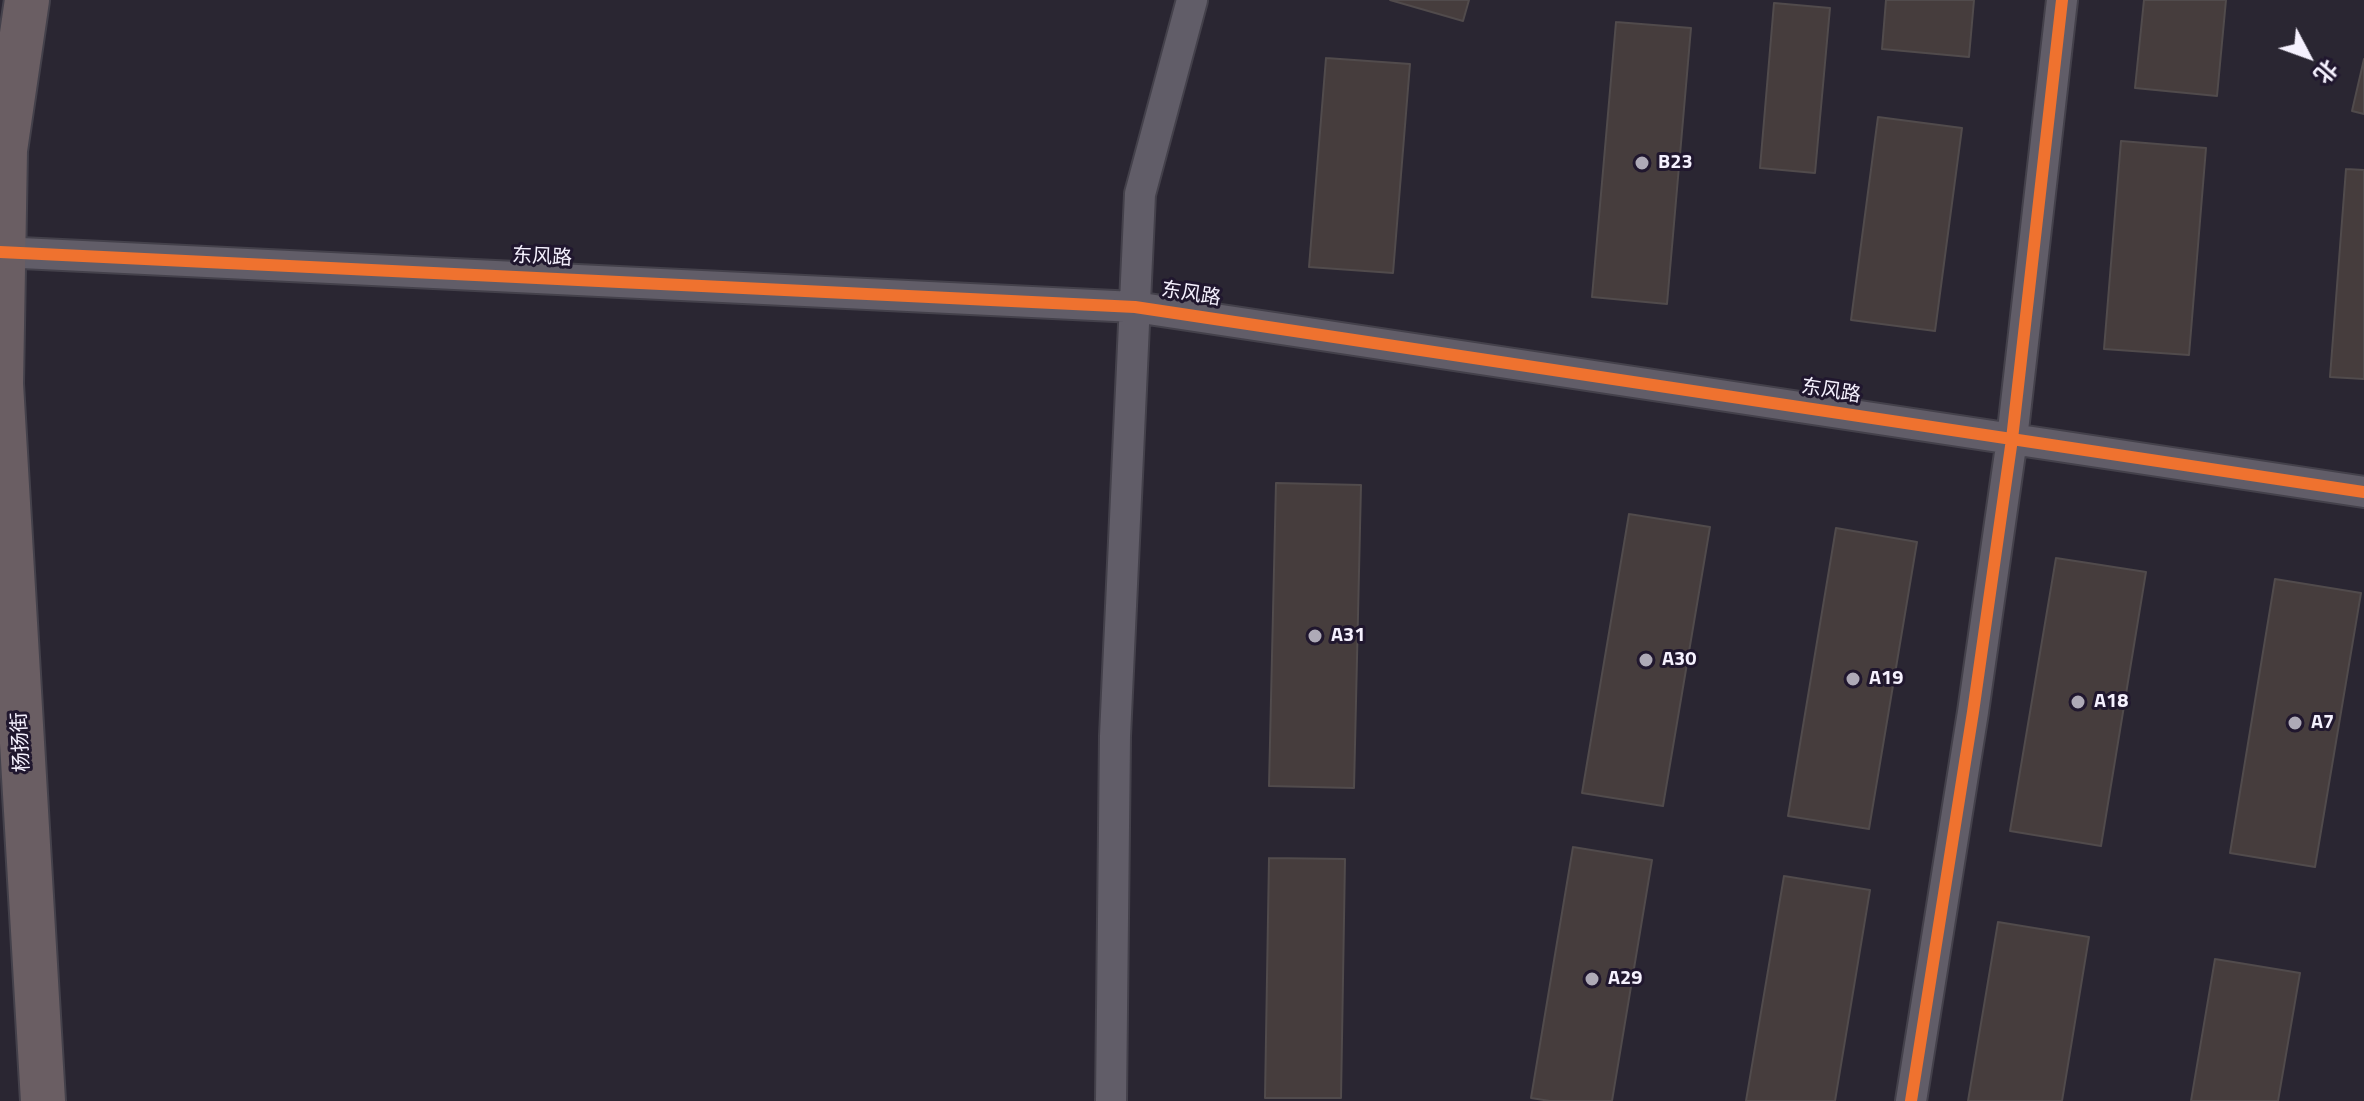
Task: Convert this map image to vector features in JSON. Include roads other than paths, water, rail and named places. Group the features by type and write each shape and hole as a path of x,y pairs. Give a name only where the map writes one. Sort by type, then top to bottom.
{"highway":[{"name":"杨扬街","path":"27,0 5,150 1,384 43,1101"}],"street":[{"path":"1111,1101 1115,736 1140,194 1192,0"},
{"path":"1911,1101 1973,712 2012,439 2062,0"},
{"name":"东风路","path":"2,252 1135,307 2364,492"}],"place":[{"name":"B23","path":"1642,163"},
{"name":"A31","path":"1315,636"},
{"name":"A30","path":"1646,660"},
{"name":"A19","path":"1853,679"},
{"name":"A18","path":"2078,702"},
{"name":"A7","path":"2295,723"},
{"name":"A29","path":"1592,979"}]}
